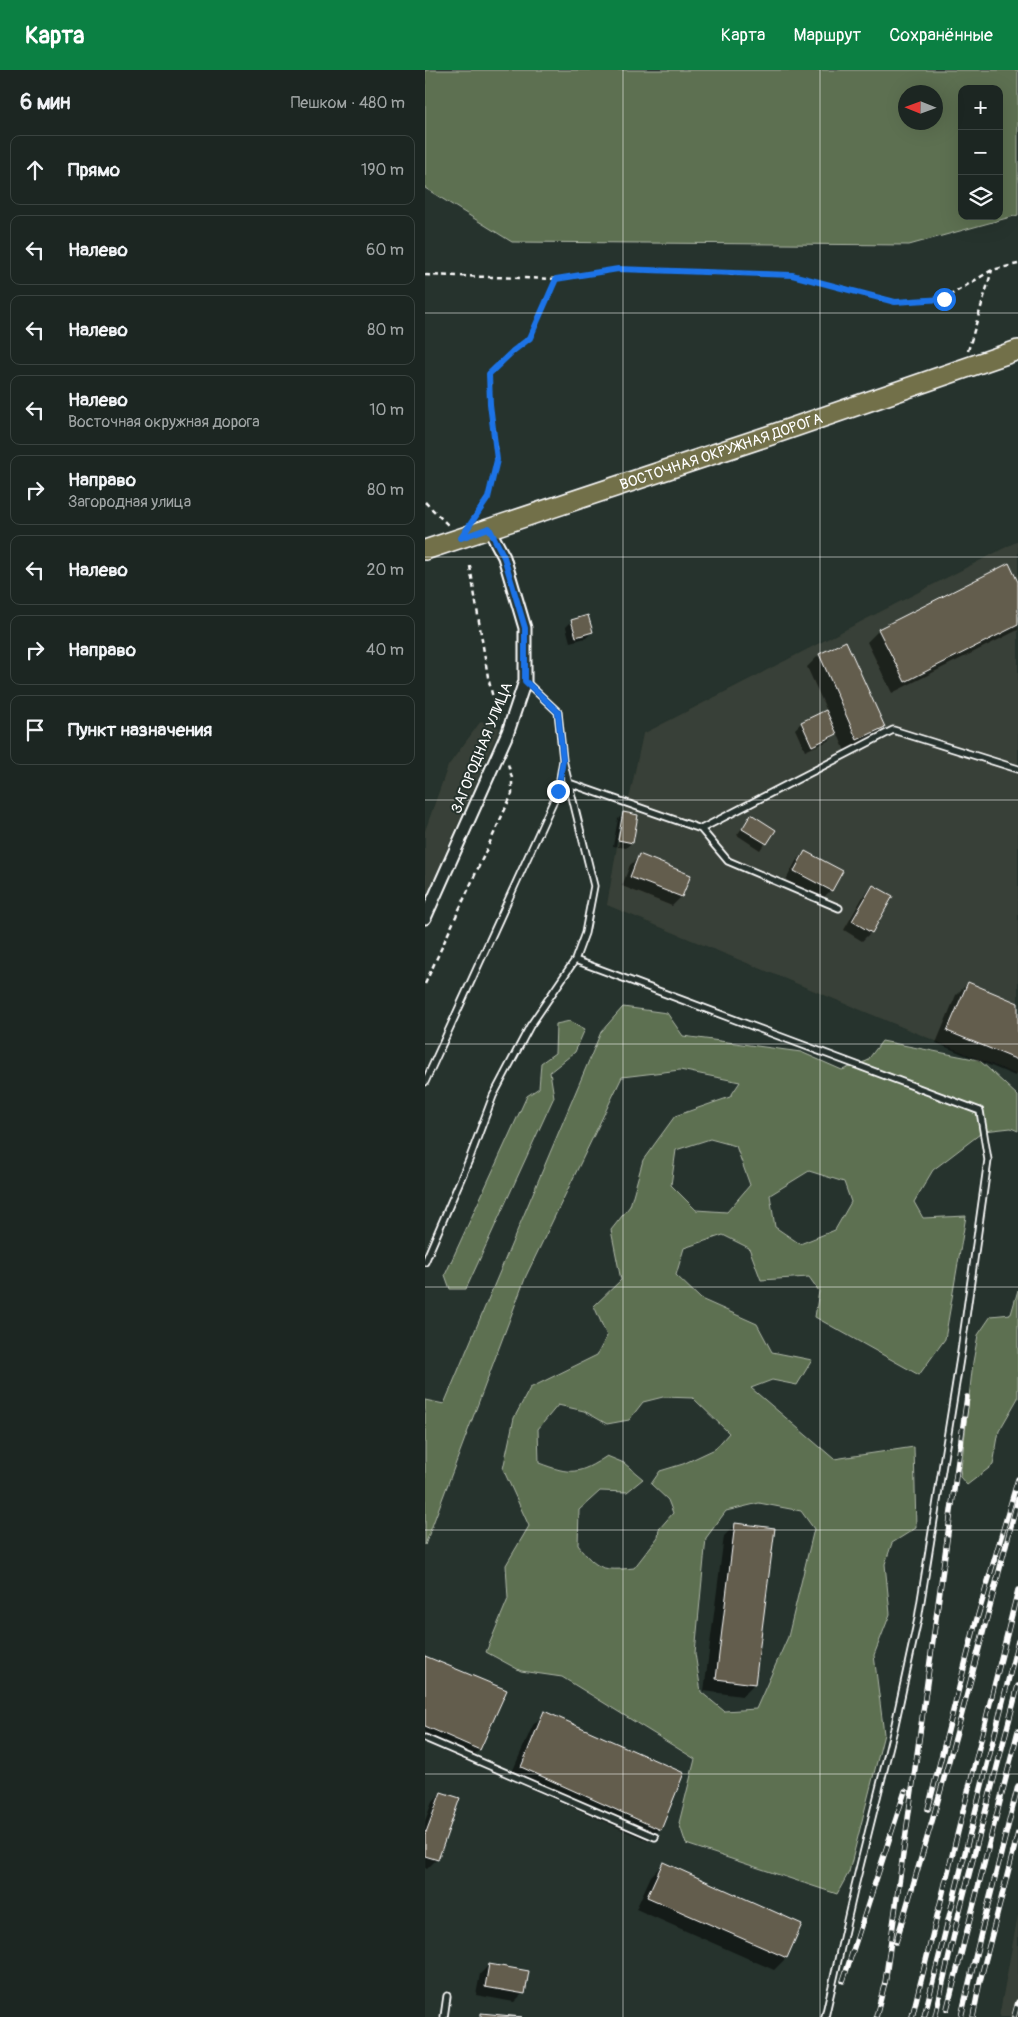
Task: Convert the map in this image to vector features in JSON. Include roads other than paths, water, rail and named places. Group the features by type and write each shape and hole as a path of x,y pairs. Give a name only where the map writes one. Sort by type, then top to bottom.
{"main road":[{"name":"ВОСТОЧНАЯ ОКРУЖНАЯ ДОРОГА","path":"425,550 759,439 1018,350"}],"street":[{"name":"ЗАГОРОДНАЯ УЛИЦА","path":"425,918 508,732 525,681 525,628 504,557 489,528"}],"lane":[{"path":"425,1262 469,1160 493,1096 530,1026 575,960 585,933 594,886 563,760 558,712 525,681"},
{"path":"701,830 893,730 1018,769"},
{"path":"425,1082 558,791 563,760"},
{"path":"569,783 701,830 728,861 839,908"},
{"path":"575,960 980,1111 988,1160 961,1352 918,1619 894,1729 825,2017"},
{"path":"425,1738 655,1837"},
{"path":"444,2017 447,1996"}],"railway":[{"path":"885,1983 967,1397"},
{"path":"928,1809 974,1629 1018,1479"},
{"path":"896,1942 961,1717 1018,1499"},
{"path":"912,2017 1018,1590"},
{"path":"924,2017 1018,1641"},
{"path":"935,2017 959,1913 1018,1686"},
{"path":"947,2009 1018,1731"},
{"path":"961,2017 1018,1786"},
{"path":"843,1981 905,1791"},
{"path":"973,2017 980,1981 1018,1833"},
{"path":"876,2017 886,1978"},
{"path":"1014,2017 1018,2002"}]}
